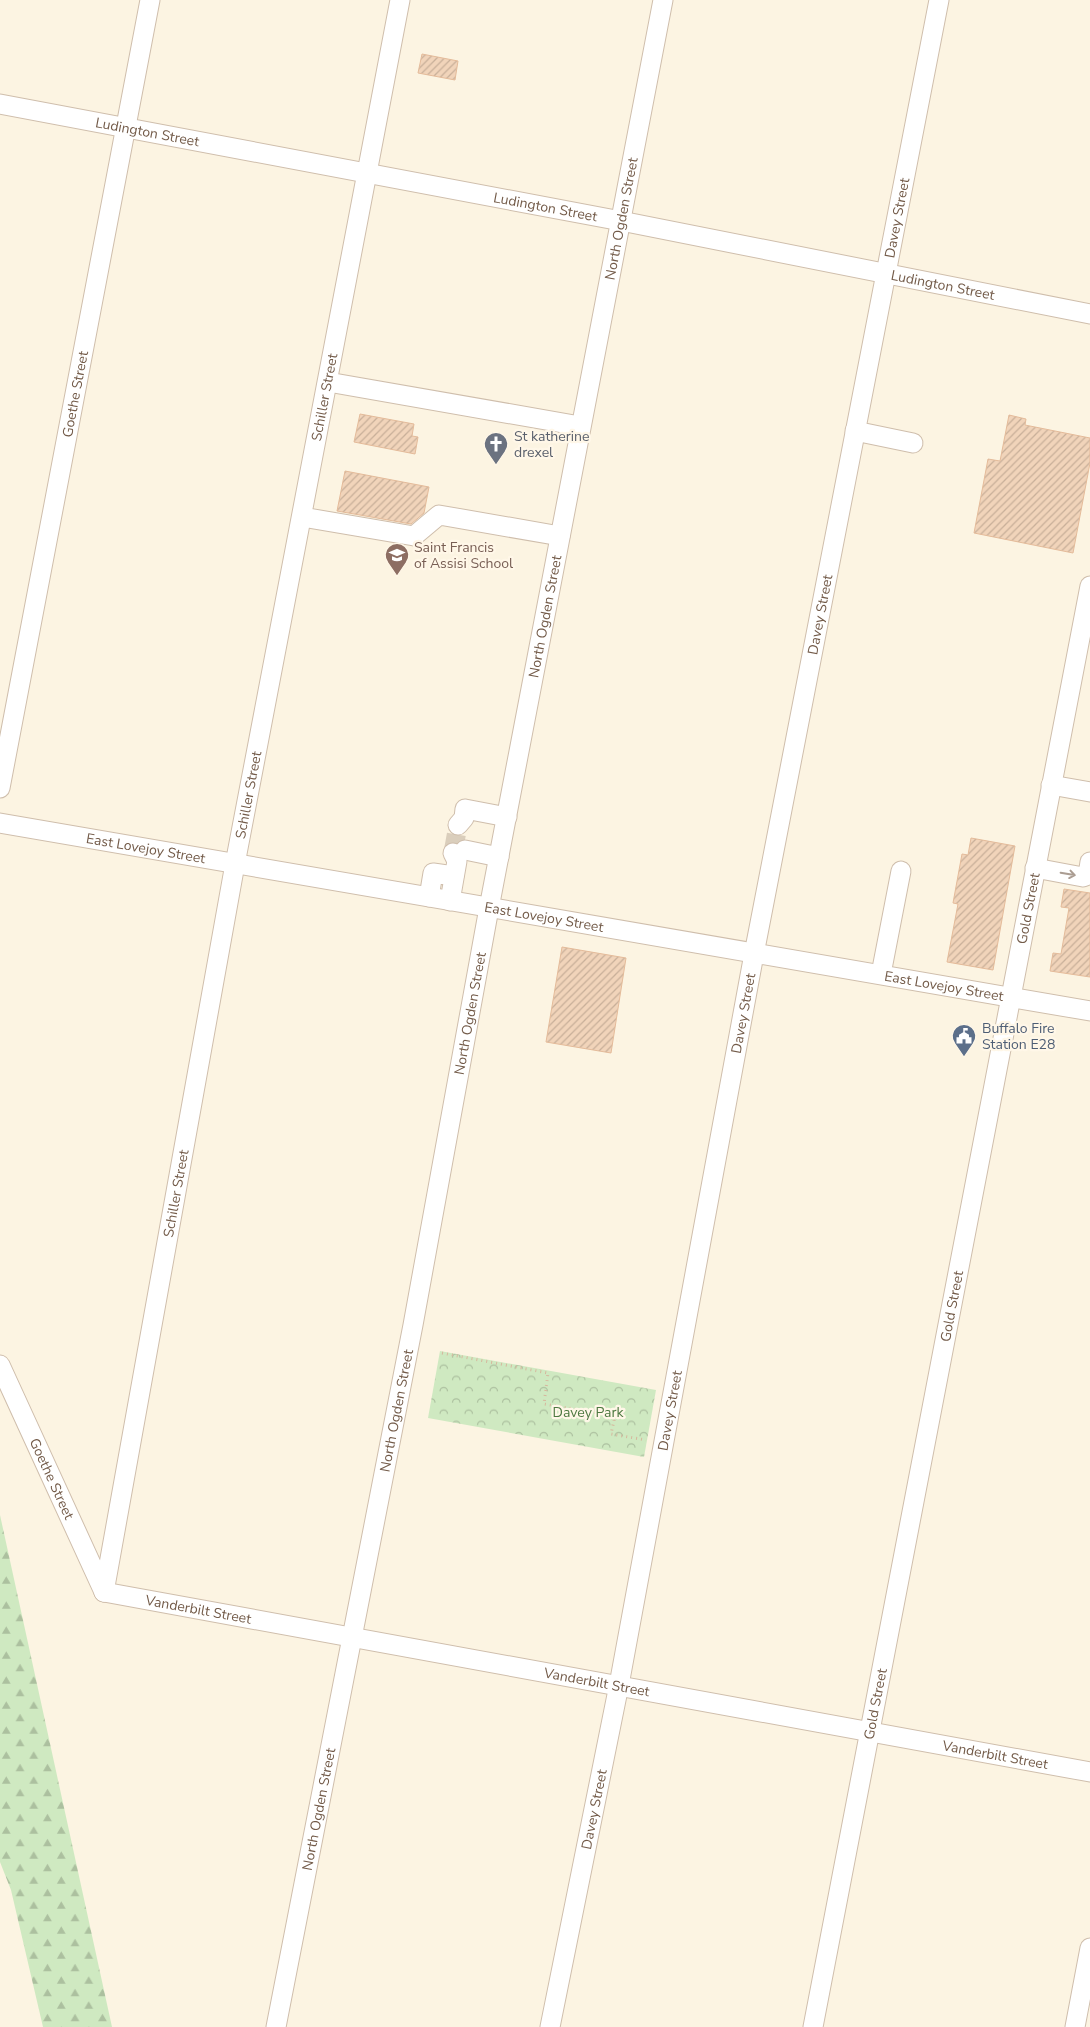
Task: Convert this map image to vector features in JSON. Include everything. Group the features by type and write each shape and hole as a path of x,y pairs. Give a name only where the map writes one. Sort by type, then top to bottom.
{"street":[{"name":"Goethe Street","path":"0,788 3,752 150,0"},
{"name":"Schiller Street","path":"104,1592 235,864 400,0"},
{"name":"North Ogden Street","path":"276,2027 412,1325 580,426 663,0"},
{"name":"Davey Street","path":"550,2027 620,1685 754,954 939,0"},
{"name":"Ludington Street","path":"0,106 621,221 1090,314"},
{"path":"328,382 580,426"},
{"path":"855,431 913,443"},
{"path":"302,517 414,536 439,515 560,536"},
{"name":"Gold Street","path":"813,2027 1090,586"},
{"path":"1052,785 1090,792"},
{"path":"463,823 465,809 507,817"},
{"name":"East Lovejoy Street","path":"0,823 754,954 1090,1010"},
{"path":"429,897 433,873 458,859 499,857"},
{"path":"450,901 458,859"},
{"path":"1035,868 1084,876 1088,875 1090,862"},
{"path":"881,974 901,871"},
{"name":"Goethe Street","path":"0,1365 104,1592"},
{"name":"Vanderbilt Street","path":"104,1592 1090,1772"},
{"path":"1075,2027 1090,1948"}],"path":[{"path":"442,1353 548,1373 544,1404 615,1416 612,1434 646,1440"}],"green space":[{"name":"Davey Park","path":"440,1351 656,1390 644,1457 428,1418"},
{"path":"0,1515 112,2027 43,2027 11,1890 0,1862"}],"building":[{"path":"422,54 458,61 455,80 418,73"},
{"path":"360,414 414,424 412,436 418,437 415,454 354,442"},
{"path":"1009,415 1026,419 1025,425 1090,438 1090,463 1073,553 974,533 988,459 1000,461"},
{"path":"345,471 429,487 424,513 411,524 337,511"},
{"path":"971,838 1015,846 993,970 947,962 958,904 953,903 962,854 968,855"},
{"path":"1064,889 1090,893 1090,977 1050,971 1053,953 1061,954 1069,908 1061,907"},
{"path":"562,947 626,958 611,1053 546,1042"}],"tunnel":[{"path":"453,853 458,825"}],"place":[{"name":"St katherine drexel","path":"496,465"},
{"name":"Saint Francis of Assisi School","path":"397,576"},
{"name":"Buffalo Fire Station E28","path":"964,1057"}]}
